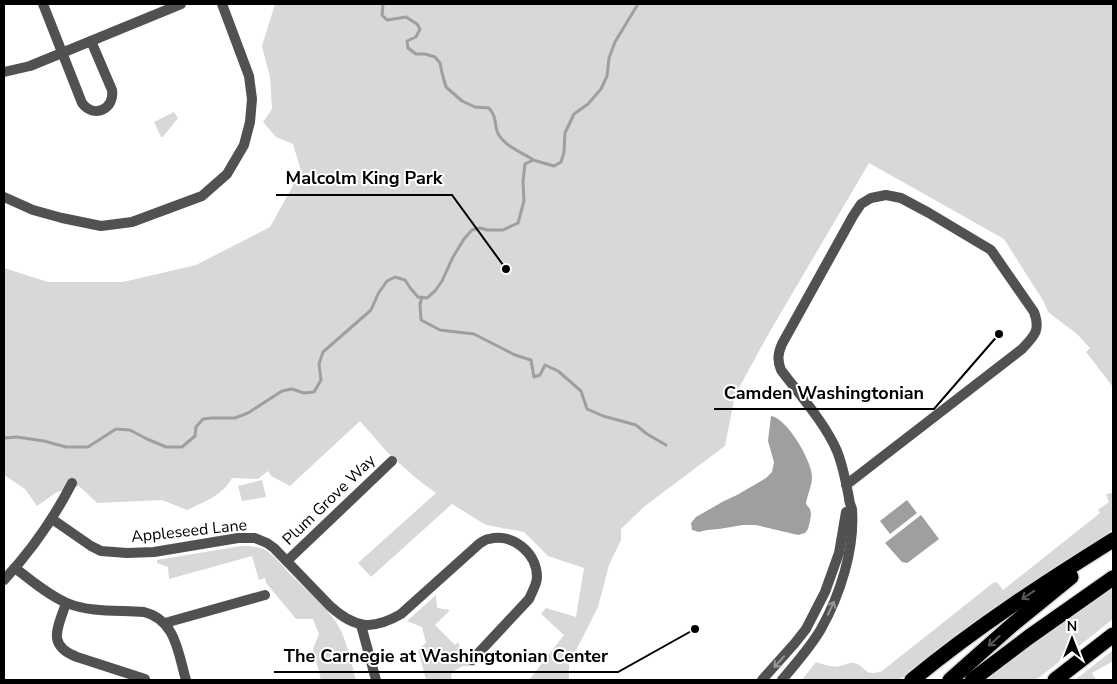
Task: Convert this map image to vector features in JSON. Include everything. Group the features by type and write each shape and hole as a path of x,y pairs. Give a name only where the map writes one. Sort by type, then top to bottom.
{"highway":[{"path":"912,680 1002,612 1113,540"},
{"path":"950,680 1038,603 1113,544"},
{"path":"972,680 1113,578"},
{"path":"1055,680 1113,635"}],"street":[{"path":"43,4 82,103 85,107 99,111 106,108 112,100 112,90 91,41"},
{"path":"4,72 30,66 181,4"},
{"path":"4,197 15,203 48,214 101,226 132,222 202,196 227,174 244,145 250,122 252,99 249,76 222,4"},
{"path":"782,680 817,635 832,607 843,577 848,554 852,508 849,501 846,485 845,477 829,436 780,370 778,354 861,204 878,196 895,196 929,213 991,250 1034,312 1038,320 1038,326 1033,337 1022,349 846,485"},
{"name":"Plum Grove Way","path":"287,561 392,461"},
{"path":"4,580 52,519 72,483"},
{"path":"762,680 806,629 825,592 839,553 846,507 849,501"},
{"name":"Appleseed Lane","path":"52,519 90,546 101,550 127,553 154,552 238,538 255,538 274,548 340,615 362,625"},
{"path":"376,680 362,625 389,621 401,614 479,544 489,539 502,538 515,542 525,548 532,557 536,567 537,579 529,599 472,660"},
{"path":"14,568 66,603 83,608 144,612 160,618 166,623 172,633 186,680"},
{"path":"166,623 266,595"},
{"path":"66,603 57,636 58,644 62,649 68,654 146,679"}],"shaded area":[{"path":"275,4 1113,4 1113,387 1086,352 1090,348 1077,334 1048,312 1044,302 1004,239 869,163 769,333 735,395 725,446 645,506 621,529 621,540 609,565 598,607 569,664 569,680 529,680 564,635 541,614 546,608 576,617 584,568 548,556 524,532 486,525 452,504 371,577 358,563 436,493 387,452 360,421 290,486 271,476 268,471 258,479 232,478 224,489 206,501 187,510 162,500 97,503 79,486 57,492 37,506 25,489 4,475 4,268 48,282 123,282 196,265 270,227 301,171 293,144 276,137 263,122 272,109 270,77 262,46"},
{"path":"174,112 178,118 161,137 154,122"},
{"path":"771,416 784,424 798,441 811,470 812,480 806,504 811,514 808,529 805,533 798,535 756,525 743,525 699,532 692,530 691,523 696,517 766,478 772,472 774,462 768,441"},
{"path":"262,480 266,497 242,501 238,486"},
{"path":"1113,492 1113,529 956,634 899,680 802,680 816,662 828,666 854,663 871,673 882,671 993,583 997,582 1003,590 1100,513 1098,510 1109,502 1106,495"},
{"path":"907,500 917,513 890,534 880,521"},
{"path":"921,515 939,539 907,563 902,562 885,543"},
{"path":"241,546 257,547 270,553 318,600 336,622 343,635 356,680 321,680 313,649 319,634 313,619 296,619 266,583 265,578 259,580 252,556 169,579 168,567 157,563 157,560"},
{"path":"1113,586 1113,619 1036,680 981,680"},
{"path":"436,595 437,608 450,610 435,625 455,645 458,642 464,655 476,666 463,666 452,672 451,680 426,680 418,650 426,643 422,627 407,621"},
{"path":"1113,650 1113,661 1092,673 1096,680 1075,680"}],"waterway":[{"path":"383,4 382,15 387,20 406,17 417,24 420,29 416,37 407,41 408,48 416,54 435,57 440,63 446,87 462,101 475,107 489,108 492,111 499,136 512,148 532,159"},
{"path":"4,438 17,437 66,447 88,447 116,429 130,430 166,447 182,447 195,436 196,427 203,419 235,418 248,413 282,391 292,389 304,393 314,392 321,380 319,364 323,352 371,310 378,294 387,281 395,277 405,280 418,297 427,298 442,281 453,257 472,230 480,228 503,230 518,223 524,201 523,181 525,164 533,160 554,166 561,162 564,152 565,133 574,114 588,104 601,89 607,76 609,58 615,42 638,4"},
{"path":"422,297 420,304 421,320 440,330 474,334 515,355 531,360 534,377 540,375 545,365 558,371 581,391 587,409 603,416 636,425 666,445"}],"place":[{"name":"Malcolm King Park","path":"506,269"},
{"name":"Camden Washingtonian","path":"999,334"},
{"name":"The Carnegie at Washingtonian Center","path":"695,629"}]}
